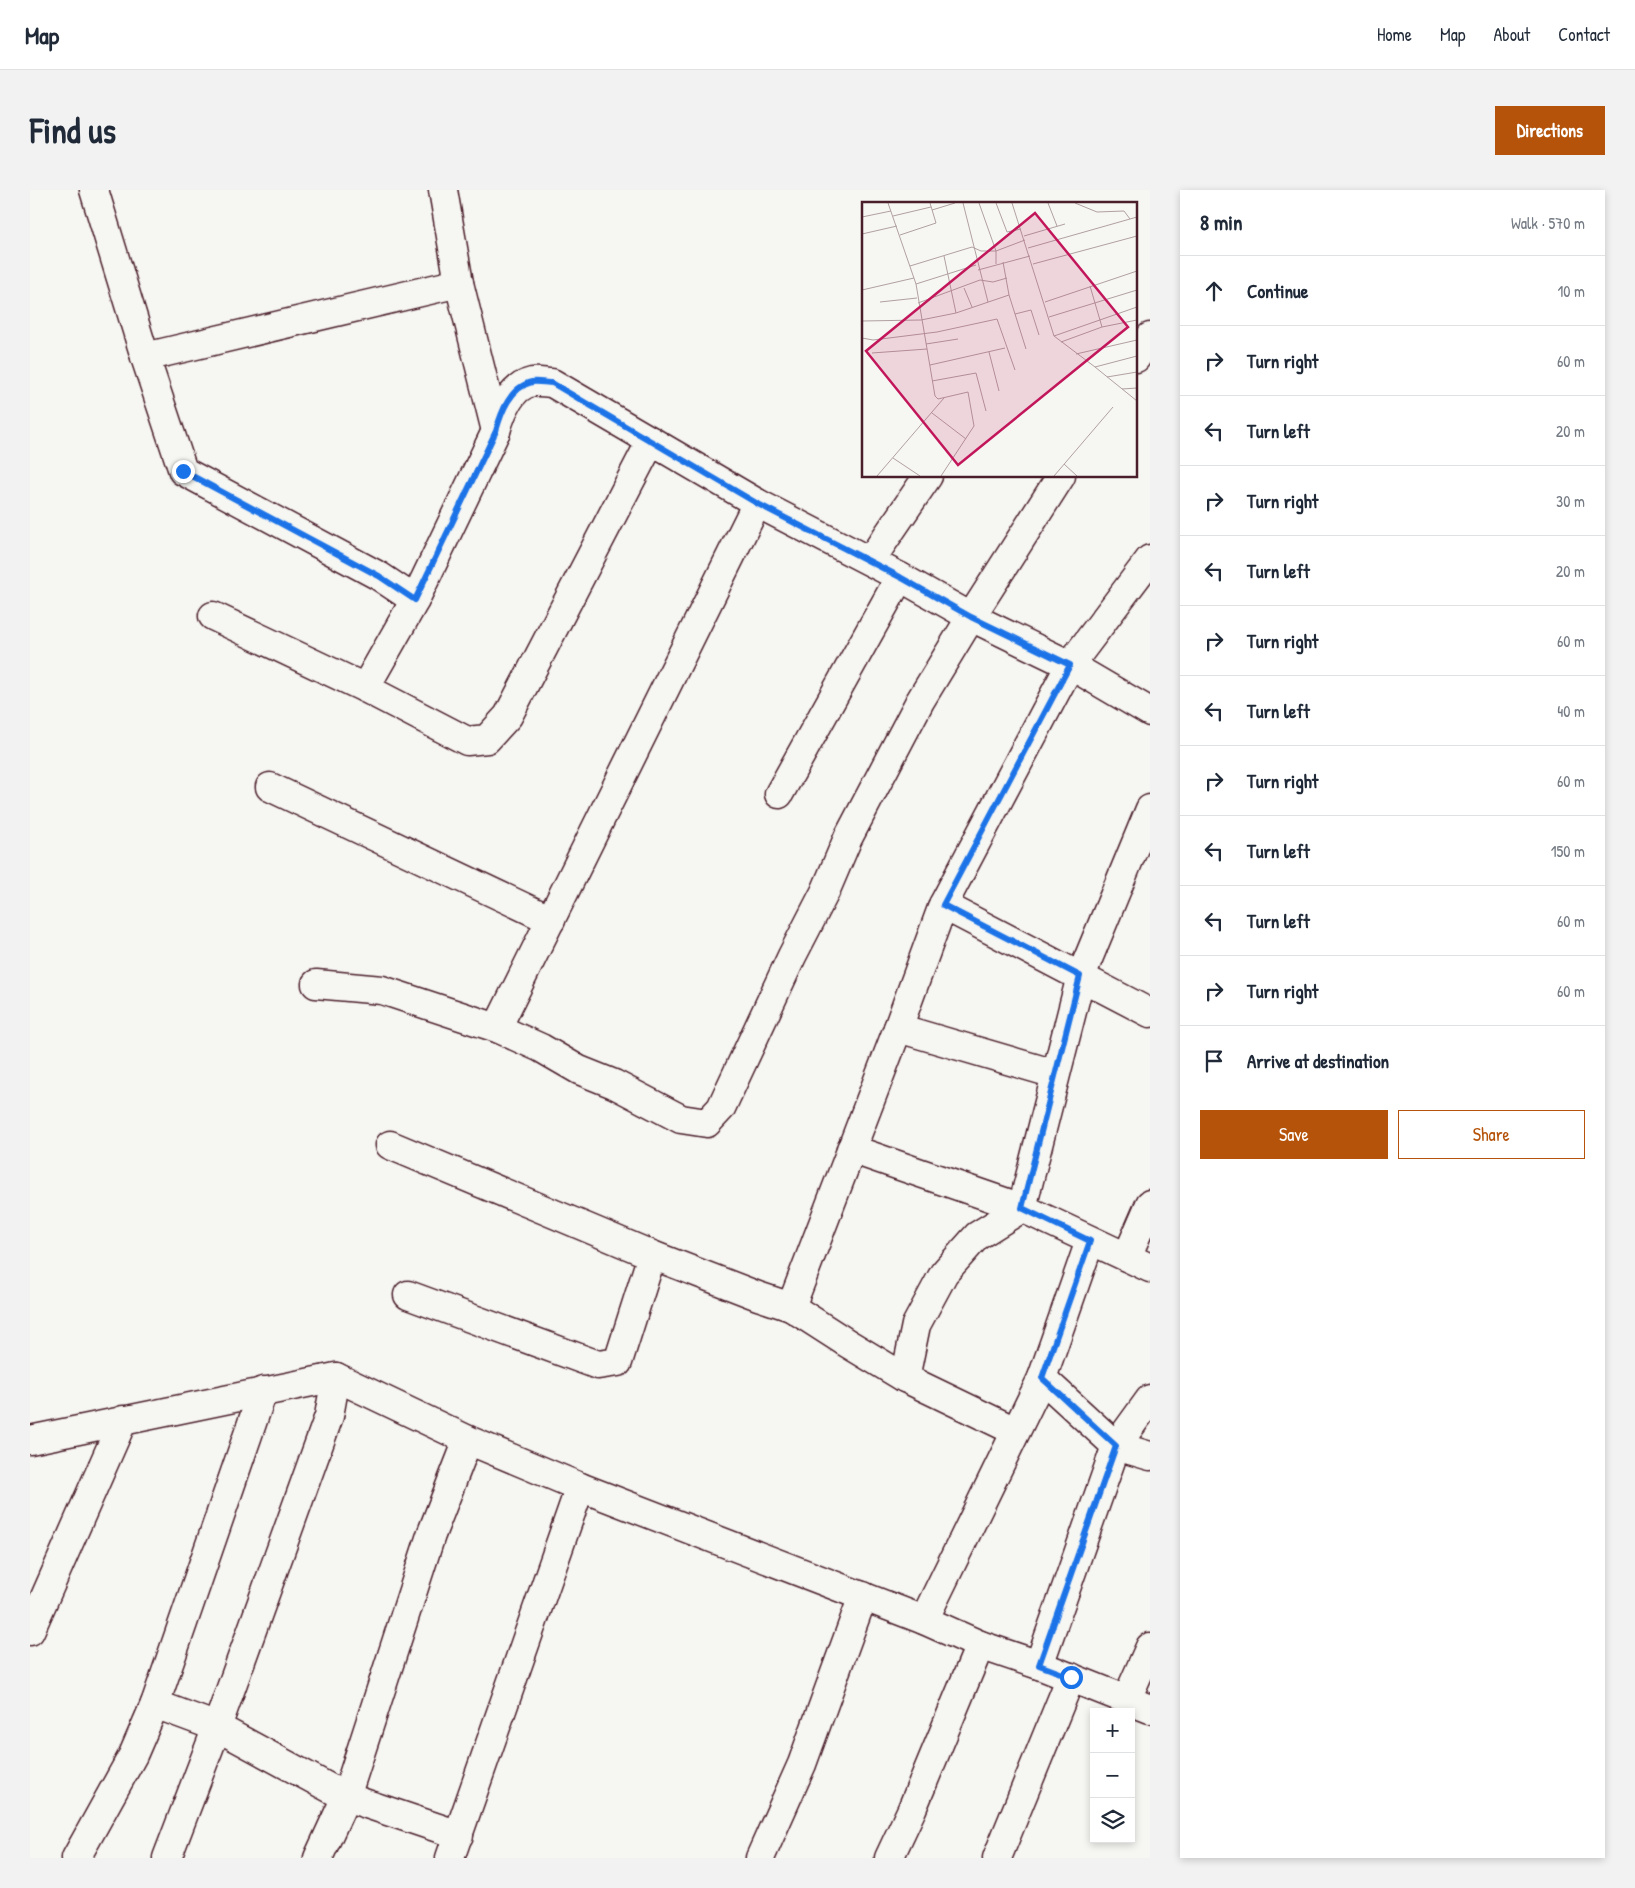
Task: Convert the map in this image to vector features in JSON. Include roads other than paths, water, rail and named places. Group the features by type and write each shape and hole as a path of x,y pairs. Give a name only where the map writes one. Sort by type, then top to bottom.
{"street":[{"path":"94,190 145,357 183,471 379,576 415,600"},
{"path":"442,190 459,283 496,431"},
{"path":"145,357 459,283"},
{"path":"1138,355 1150,337"},
{"path":"365,688 415,600 496,431 500,415 515,390 532,382 552,383 758,504 870,561 971,617 1070,665 1150,712"},
{"path":"213,616 365,688 467,741 487,739 508,716 651,441"},
{"path":"870,561 927,478"},
{"path":"316,984 382,990 497,1028 541,1048 579,1070 614,1084 681,1119 707,1123 721,1108 792,956 825,892 848,838 920,701 1060,478"},
{"path":"497,1028 758,504"},
{"path":"791,1307 943,905 1070,665 1150,559"},
{"path":"779,794 900,577"},
{"path":"270,787 551,920"},
{"path":"905,1378 916,1326 944,1273 976,1236 1022,1208 1080,976 1150,809"},
{"path":"943,905 1150,1013"},
{"path":"898,1028 1055,1074"},
{"path":"390,1145 652,1255 791,1307 905,1378 1015,1431"},
{"path":"851,1150 1022,1208 1138,1263 1150,1204"},
{"path":"924,1620 1042,1378 1090,1241"},
{"path":"408,1295 598,1365 612,1363 618,1362 652,1255"},
{"path":"167,1858 217,1727 329,1416 336,1376"},
{"path":"30,1440 336,1376 468,1440 580,1487 924,1620 980,1645 1071,1677 1138,1705 1150,1647"},
{"path":"1042,1378 1116,1446 1150,1456"},
{"path":"76,1858 133,1755 156,1704 263,1391"},
{"path":"1039,1665 1116,1446 1150,1399"},
{"path":"30,1631 123,1420"},
{"path":"318,1858 346,1797 428,1544 468,1440"},
{"path":"156,1704 217,1727 346,1797 454,1846 580,1487"},
{"path":"760,1858 802,1764 863,1596"},
{"path":"889,1858 912,1809 980,1645"},
{"path":"997,1858 1071,1677"}]}
